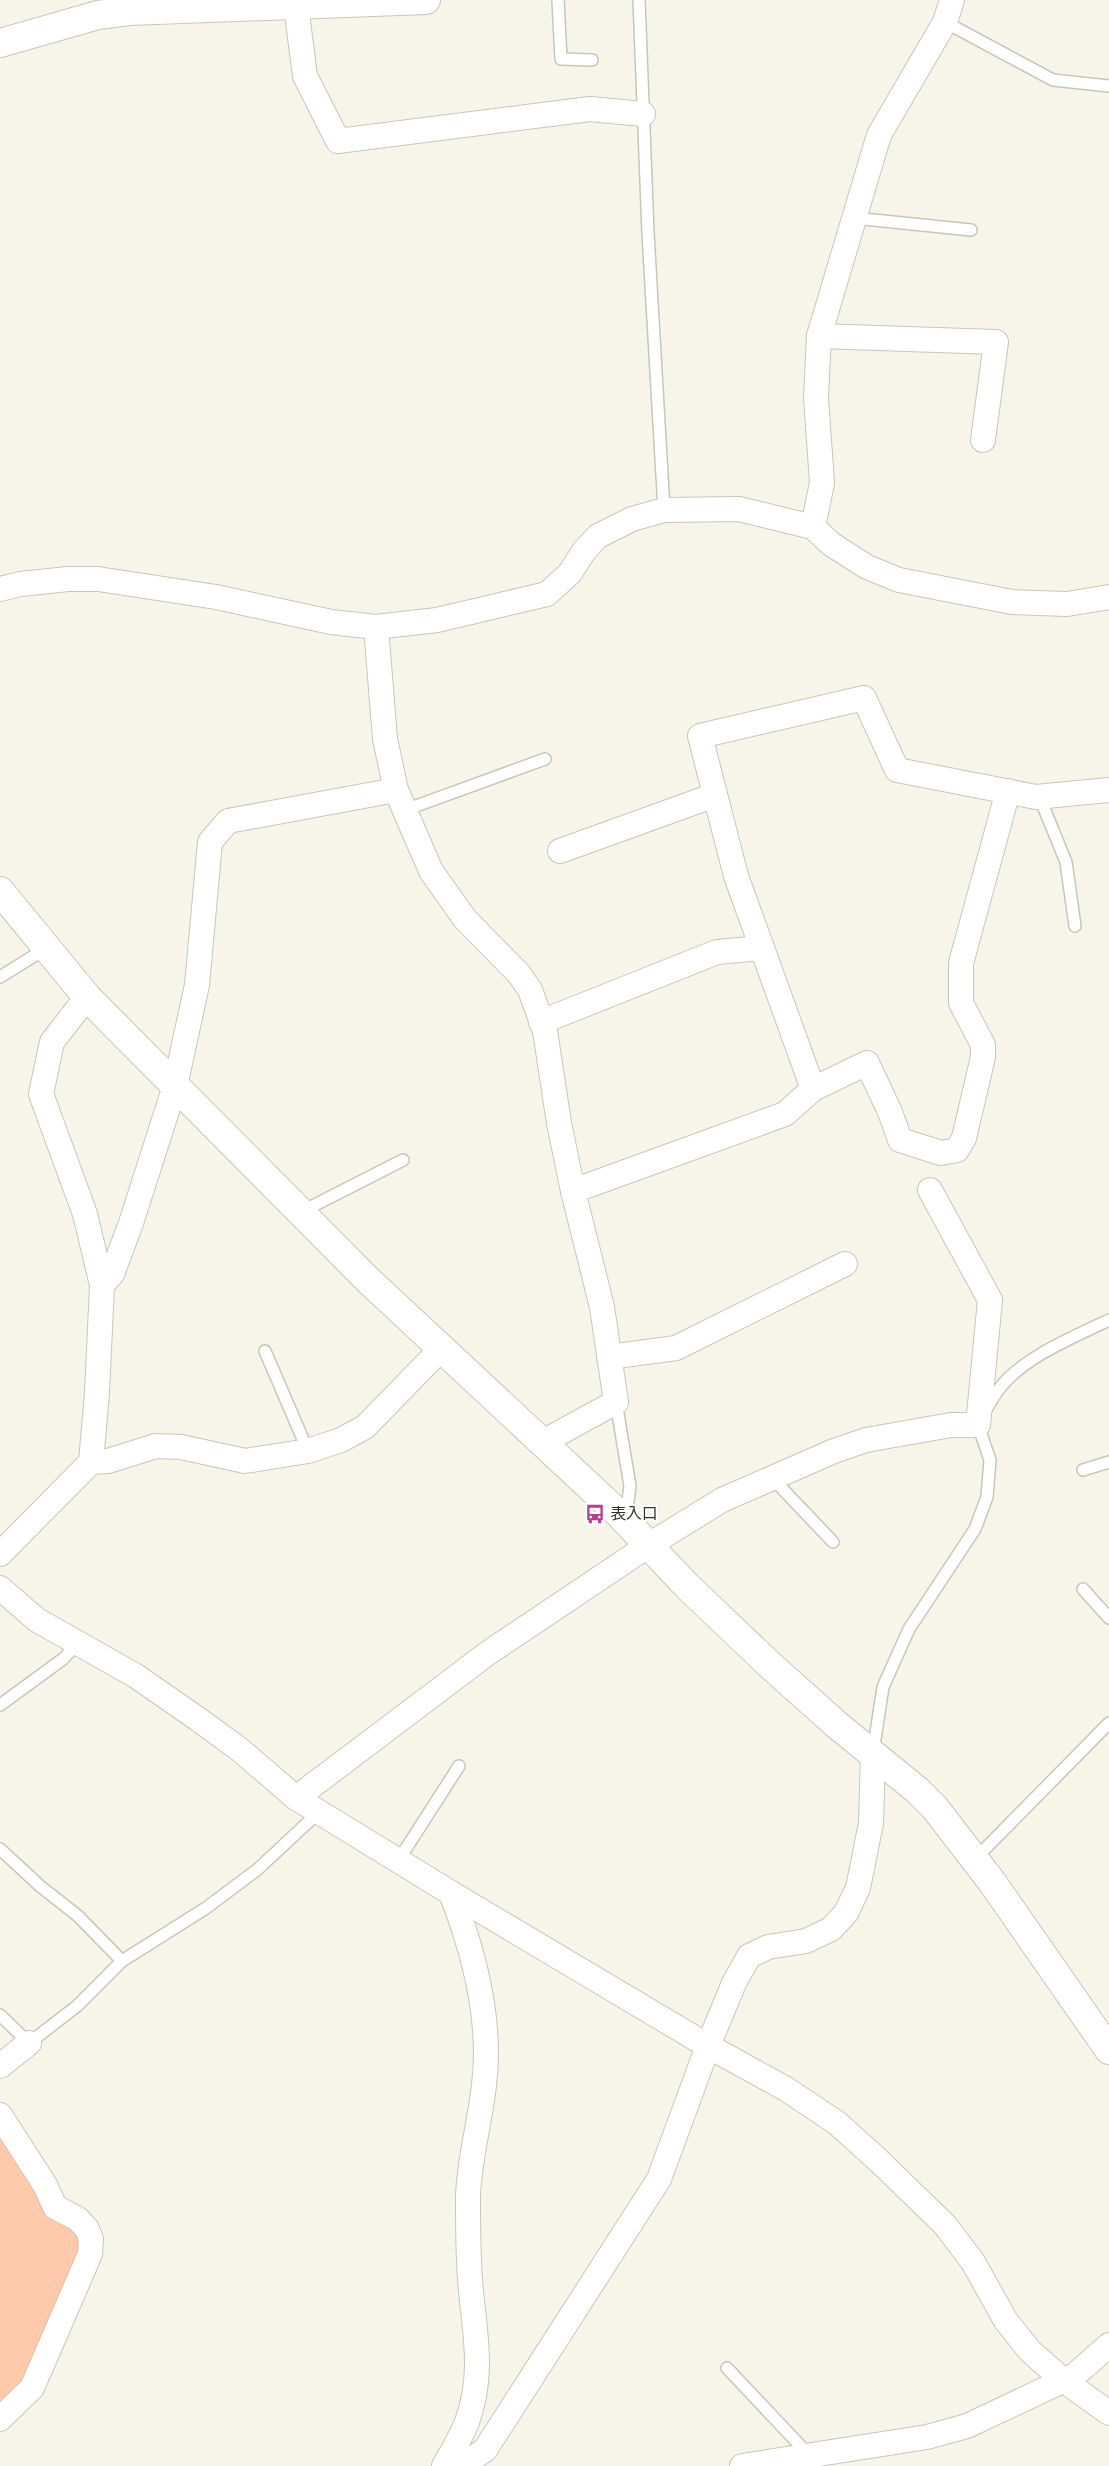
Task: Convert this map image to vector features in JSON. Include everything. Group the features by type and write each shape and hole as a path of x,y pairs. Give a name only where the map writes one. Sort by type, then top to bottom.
{"street":[{"path":"0,43 106,14 171,9 426,0"},
{"path":"296,6 305,76 338,141 590,110 643,114"},
{"path":"813,527 822,483 816,398 819,336 879,135 948,11"},
{"path":"819,336 996,342 983,440"},
{"path":"0,589 20,584 59,580 98,579 216,597 331,622 376,627 438,620 547,594 570,573 584,551 598,536 632,519 664,510 739,509 813,527 831,544 867,567 899,580 1012,602 1067,604 1109,597"},
{"path":"376,627 385,739 401,800 431,871 464,919 520,974 530,990 541,1022 573,1191 602,1307 616,1402 542,1442"},
{"path":"813,1089 736,876 700,736 864,698 896,770 1039,796 1109,790"},
{"path":"573,1191 785,1114 813,1089 867,1063 890,1112 900,1140 941,1153 957,1150 964,1138 983,1057 983,1045 961,1003 962,963 1008,791"},
{"path":"560,851 715,795"},
{"path":"102,1285 112,1274 131,1223 175,1086 197,985 210,842 228,821 401,800"},
{"path":"0,891 45,949 87,997 440,1350 618,1513 687,1586 770,1665 837,1725 917,1790 935,1808 1104,2033"},
{"path":"541,1022 717,952 762,948"},
{"path":"0,1554 90,1462 97,1392 102,1285 85,1214 41,1094 52,1042 87,997"},
{"path":"296,1798 488,1653 649,1545 722,1500 834,1451 866,1440 951,1425 978,1425 990,1300 930,1190"},
{"path":"609,1357 676,1348 845,1264"},
{"path":"90,1462 108,1461 156,1446 181,1448 245,1461 308,1451 341,1440 365,1427 440,1350"},
{"path":"0,1588 37,1620 136,1676 195,1716 239,1749 296,1798 708,2046 786,2089 837,2123 945,2225 973,2262 1006,2321 1030,2352 1063,2380 1109,2414"},
{"path":"460,2466 486,2450 659,2179 708,2046 734,1983 749,1956 768,1947 806,1940 831,1929 846,1913 858,1888 871,1823 873,1754"},
{"path":"444,2466 467,2422 474,2394 478,2355 470,2282 468,2189 484,2083 486,2041 470,1955 462,1922 451,1893"},
{"path":"0,2066 29,2043"},
{"path":"0,2115 45,2185 55,2207 78,2219 87,2229 90,2239 90,2254 32,2388 0,2419"},
{"path":"742,2466 806,2459 927,2437 967,2426 1075,2375 1109,2345"}],"lane":[{"path":"558,0 561,59 592,60"},
{"path":"639,0 643,114 664,510"},
{"path":"948,11 1053,80 1109,86"},
{"path":"854,218 971,230"},
{"path":"401,800 545,759"},
{"path":"1039,796 1066,862 1074,926"},
{"path":"0,977 45,949"},
{"path":"301,1212 403,1160"},
{"path":"873,1754 883,1687 909,1629 975,1529 987,1497 990,1460 978,1425 999,1388 1020,1368 1058,1345 1109,1320"},
{"path":"265,1351 308,1451"},
{"path":"616,1402 630,1486 628,1501 618,1513"},
{"path":"1083,1470 1109,1462"},
{"path":"773,1479 833,1542"},
{"path":"1083,1589 1109,1618"},
{"path":"0,1705 63,1659 77,1644"},
{"path":"975,1859 1109,1723"},
{"path":"398,1861 459,1766"},
{"path":"0,2015 29,2043 77,2006 122,1961 206,1908 258,1869 319,1812"},
{"path":"0,1849 40,1886 78,1916 122,1961"},
{"path":"727,2368 806,2459"}],"shaded area":[{"path":"0,2134 79,2234 87,2253 27,2384 0,2413"}],"place":[{"name":"表入口","path":"595,1514"}]}
